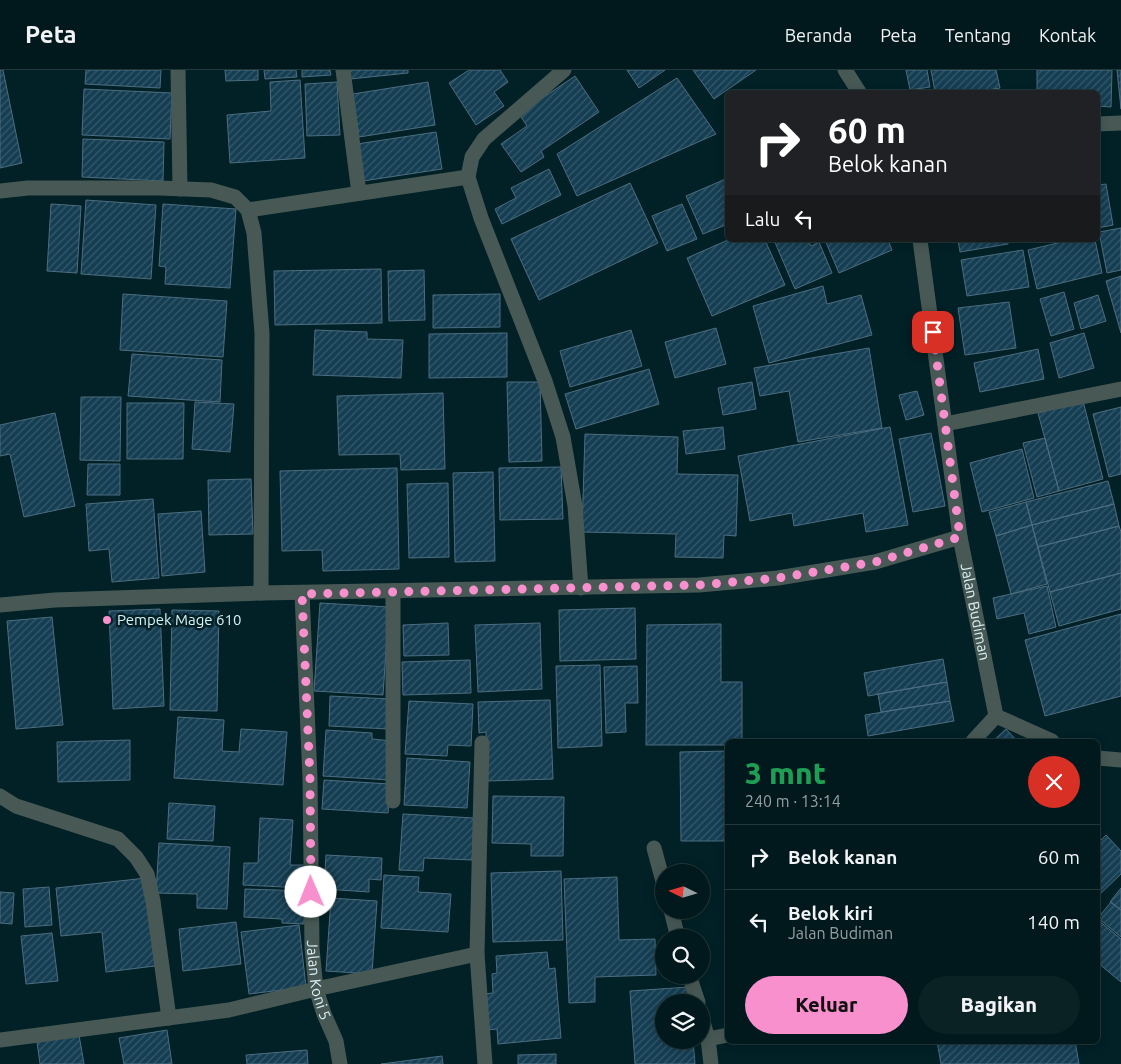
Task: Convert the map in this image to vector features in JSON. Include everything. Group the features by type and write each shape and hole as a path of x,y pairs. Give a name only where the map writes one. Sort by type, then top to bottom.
{"street":[{"path":"178,70 180,189"},
{"path":"344,70 359,194"},
{"path":"564,70 484,139 472,157 468,177 481,218 546,381 563,437 575,506 581,588"},
{"path":"845,70 858,90"},
{"path":"1100,124 1121,124"},
{"path":"248,210 468,177"},
{"path":"0,191 28,188 211,190 235,197 248,210 254,233 262,333 261,593"},
{"name":"Jalan Budiman","path":"920,242 960,537 996,716"},
{"path":"945,424 1121,389"},
{"path":"0,605 55,600 261,593 302,594 699,585 778,578 875,562 960,537"},
{"path":"393,591 393,800"},
{"name":"Jalan Koni 5","path":"302,594 310,778 312,948 316,989 324,1014 336,1041 340,1064"},
{"path":"975,739 996,716 1048,739"},
{"path":"482,743 477,954 480,1018 485,1064"},
{"path":"1100,758 1121,760"},
{"path":"0,796 16,806 118,839 136,857 147,874 153,901 169,1018"},
{"path":"654,848 658,864"},
{"path":"0,1040 229,1010 477,954"},
{"path":"710,1038 725,1035"},
{"path":"710,1049 712,1064"}],"building":[{"path":"0,70 3,70 22,163 0,168"},
{"path":"86,70 161,70 160,88 85,84"},
{"path":"225,70 258,70 258,80 226,81"},
{"path":"264,70 296,70 297,77 265,79"},
{"path":"302,70 330,70 331,75 302,77"},
{"path":"350,70 408,70 408,73 350,79"},
{"path":"469,70 500,70 508,82 494,92 504,106 476,125 449,83"},
{"path":"627,70 665,70 639,88"},
{"path":"693,70 756,70 725,90 714,99"},
{"path":"906,70 927,70 930,87 910,90"},
{"path":"931,70 996,70 1000,88 988,90 935,90"},
{"path":"1037,70 1112,70 1111,107 1100,106 1100,90 1037,90"},
{"path":"1117,70 1121,70 1121,109"},
{"path":"575,76 599,112 541,151 544,157 521,172 501,144 527,126 519,114"},
{"path":"677,78 716,134 577,196 557,154"},
{"path":"300,80 305,158 230,163 227,115 271,111 270,82"},
{"path":"337,82 340,135 307,136 305,84"},
{"path":"428,82 435,125 359,137 353,94"},
{"path":"84,89 172,93 170,139 82,135"},
{"path":"436,132 442,169 363,181 357,144"},
{"path":"83,139 164,142 163,181 82,177"},
{"path":"549,169 561,195 502,224 495,209 516,198 511,188"},
{"path":"725,179 725,225 703,234 686,196"},
{"path":"630,183 658,243 539,300 511,239"},
{"path":"1106,184 1113,225 1100,228 1100,185"},
{"path":"86,200 156,205 151,279 81,274"},
{"path":"51,204 81,206 77,273 47,271"},
{"path":"163,204 236,209 230,288 165,284 166,267 159,266"},
{"path":"682,204 697,239 667,251 652,216"},
{"path":"1121,228 1121,270 1107,273 1100,232"},
{"path":"725,241 766,242 785,285 712,316 687,258"},
{"path":"775,242 809,242 811,246 819,242 832,273 795,289"},
{"path":"826,242 889,242 892,250 839,273"},
{"path":"958,242 1008,242 1008,244 960,252"},
{"path":"1062,242 1095,242 1102,273 1037,289 1028,250"},
{"path":"1023,250 1029,287 967,296 961,260"},
{"path":"381,269 382,323 275,325 274,271"},
{"path":"424,270 425,320 389,321 388,271"},
{"path":"1121,276 1121,333 1106,281"},
{"path":"823,286 827,304 861,295 872,335 769,363 753,306"},
{"path":"1064,292 1074,329 1051,336 1040,299"},
{"path":"123,294 227,301 223,357 120,350"},
{"path":"500,294 500,327 433,328 433,295"},
{"path":"1098,295 1106,321 1081,329 1074,303"},
{"path":"1009,302 1016,348 965,355 958,308"},
{"path":"716,328 726,364 675,378 665,342"},
{"path":"315,330 367,332 367,339 403,340 401,378 313,375"},
{"path":"631,330 642,366 570,387 560,351"},
{"path":"507,333 507,377 429,378 429,334"},
{"path":"1084,333 1094,368 1059,378 1050,343"},
{"path":"869,348 882,428 798,442 789,391 760,396 754,368"},
{"path":"1038,349 1044,379 980,392 974,363"},
{"path":"132,354 222,360 220,402 128,396"},
{"path":"649,369 659,404 576,429 565,394"},
{"path":"507,382 540,382 542,461 509,462"},
{"path":"752,382 756,409 723,415 718,388"},
{"path":"917,391 924,415 906,420 899,395"},
{"path":"443,393 445,469 401,470 400,454 339,455 337,396"},
{"path":"81,397 121,397 120,461 80,460"},
{"path":"1083,401 1103,479 1059,491 1038,413"},
{"path":"195,402 234,404 230,452 192,449"},
{"path":"127,403 184,403 183,459 127,459"},
{"path":"1121,407 1121,474 1109,477 1093,414"},
{"path":"55,413 75,506 24,517 10,454 0,456 0,425"},
{"path":"723,427 725,449 686,454 683,431"},
{"path":"890,427 908,525 866,532 863,513 794,526 792,513 750,521 738,456"},
{"path":"931,433 945,506 913,512 899,439"},
{"path":"585,434 678,437 677,474 738,475 736,536 724,535 723,558 675,557 676,534 582,532"},
{"path":"1045,438 1059,491 1037,497 1023,443"},
{"path":"1022,449 1034,498 982,512 970,463"},
{"path":"88,464 120,464 120,495 87,495"},
{"path":"561,467 563,519 500,520 499,468"},
{"path":"397,468 399,569 323,571 322,550 282,551 280,471"},
{"path":"493,472 495,561 455,562 453,473"},
{"path":"251,479 253,534 209,535 208,480"},
{"path":"1108,481 1114,504 1032,525 1026,502"},
{"path":"448,483 449,557 409,558 407,484"},
{"path":"153,499 159,578 112,582 109,549 89,551 86,504"},
{"path":"1026,502 1032,525 996,536 989,512"},
{"path":"1114,504 1119,526 1038,547 1032,525"},
{"path":"201,511 205,572 162,576 158,514"},
{"path":"1032,525 1047,584 1011,594 996,536"},
{"path":"1119,526 1121,532 1121,573 1050,592 1038,547"},
{"path":"1121,573 1121,609 1059,626 1050,592"},
{"path":"1047,586 1056,627 1029,634 1024,613 997,619 993,598"},
{"path":"320,603 389,607 383,695 314,691"},
{"path":"635,608 636,659 560,661 559,610"},
{"path":"160,609 164,706 113,709 109,611"},
{"path":"172,610 219,611 217,711 170,710"},
{"path":"1121,614 1121,696 1045,716 1025,640"},
{"path":"52,617 63,725 16,729 7,621"},
{"path":"448,623 449,655 404,656 403,625"},
{"path":"540,623 542,689 478,692 475,625"},
{"path":"721,624 721,682 742,682 742,739 725,739 725,745 646,745 647,625"},
{"path":"943,659 947,682 868,696 864,673"},
{"path":"470,660 471,693 403,695 402,662"},
{"path":"600,665 602,746 558,748 556,666"},
{"path":"637,666 638,703 625,703 626,732 606,733 604,667"},
{"path":"947,682 950,701 881,712 878,694"},
{"path":"330,696 391,699 389,729 329,726"},
{"path":"550,700 553,779 487,781 486,732 479,733 478,702"},
{"path":"409,701 473,704 471,746 448,745 447,756 405,754"},
{"path":"950,701 954,721 868,736 865,715"},
{"path":"178,717 224,720 222,751 239,752 241,729 287,732 283,785 174,778"},
{"path":"1006,729 1015,739 995,739"},
{"path":"326,730 372,733 372,739 392,741 390,780 323,776"},
{"path":"130,740 130,780 58,782 57,742"},
{"path":"725,751 725,841 681,841 680,752"},
{"path":"407,758 470,762 467,808 404,805"},
{"path":"324,780 390,784 388,813 322,809"},
{"path":"493,796 564,797 563,856 531,856 531,844 492,843"},
{"path":"169,803 215,806 213,841 167,839"},
{"path":"403,814 474,818 472,860 424,858 423,871 399,870"},
{"path":"260,818 293,820 290,865 306,865 304,888 243,885 244,863 258,863"},
{"path":"1106,835 1121,851 1121,874 1100,894 1100,841"},
{"path":"159,843 230,847 227,909 197,908 197,894 156,893"},
{"path":"326,855 382,858 381,880 369,879 369,892 324,889"},
{"path":"561,871 563,940 493,942 491,873"},
{"path":"384,875 419,877 418,892 451,894 448,932 381,928"},
{"path":"617,877 619,940 655,939 655,975 595,977 595,1002 569,1003 564,879"},
{"path":"146,878 155,966 106,972 102,932 61,936 56,888"},
{"path":"49,887 52,925 25,927 23,889"},
{"path":"1121,888 1121,910 1110,902"},
{"path":"245,889 306,891 304,924 282,923 282,919 244,917"},
{"path":"0,892 14,893 12,924 0,923"},
{"path":"331,898 377,901 372,974 326,971"},
{"path":"1111,902 1121,910 1121,937 1100,920 1100,916"},
{"path":"236,922 241,964 183,971 179,929"},
{"path":"1100,922 1121,939 1121,982 1100,965"},
{"path":"299,925 306,987 249,994 241,932"},
{"path":"52,933 58,981 26,984 21,936"},
{"path":"547,952 549,969 555,968 561,1038 498,1044 497,1029 486,1030 483,994 493,993 492,974 497,973 496,956"},
{"path":"689,987 690,994 655,994 655,1049 694,1049 695,1064 635,1064 630,991"},
{"path":"167,1030 172,1064 124,1064 119,1038"},
{"path":"79,1035 84,1064 40,1064 37,1042"},
{"path":"938,1044 1076,1044 1079,1064 941,1064"},
{"path":"307,1050 308,1064 247,1064 246,1055"},
{"path":"556,1054 556,1064 518,1064 518,1055"},
{"path":"442,1056 443,1064 381,1064"}],"place":[{"name":"Pempek Mage 610","path":"107,620"}],"route":[{"path":"311,892 310,778 302,594 699,585 778,578 875,562 960,537 933,332"}]}
